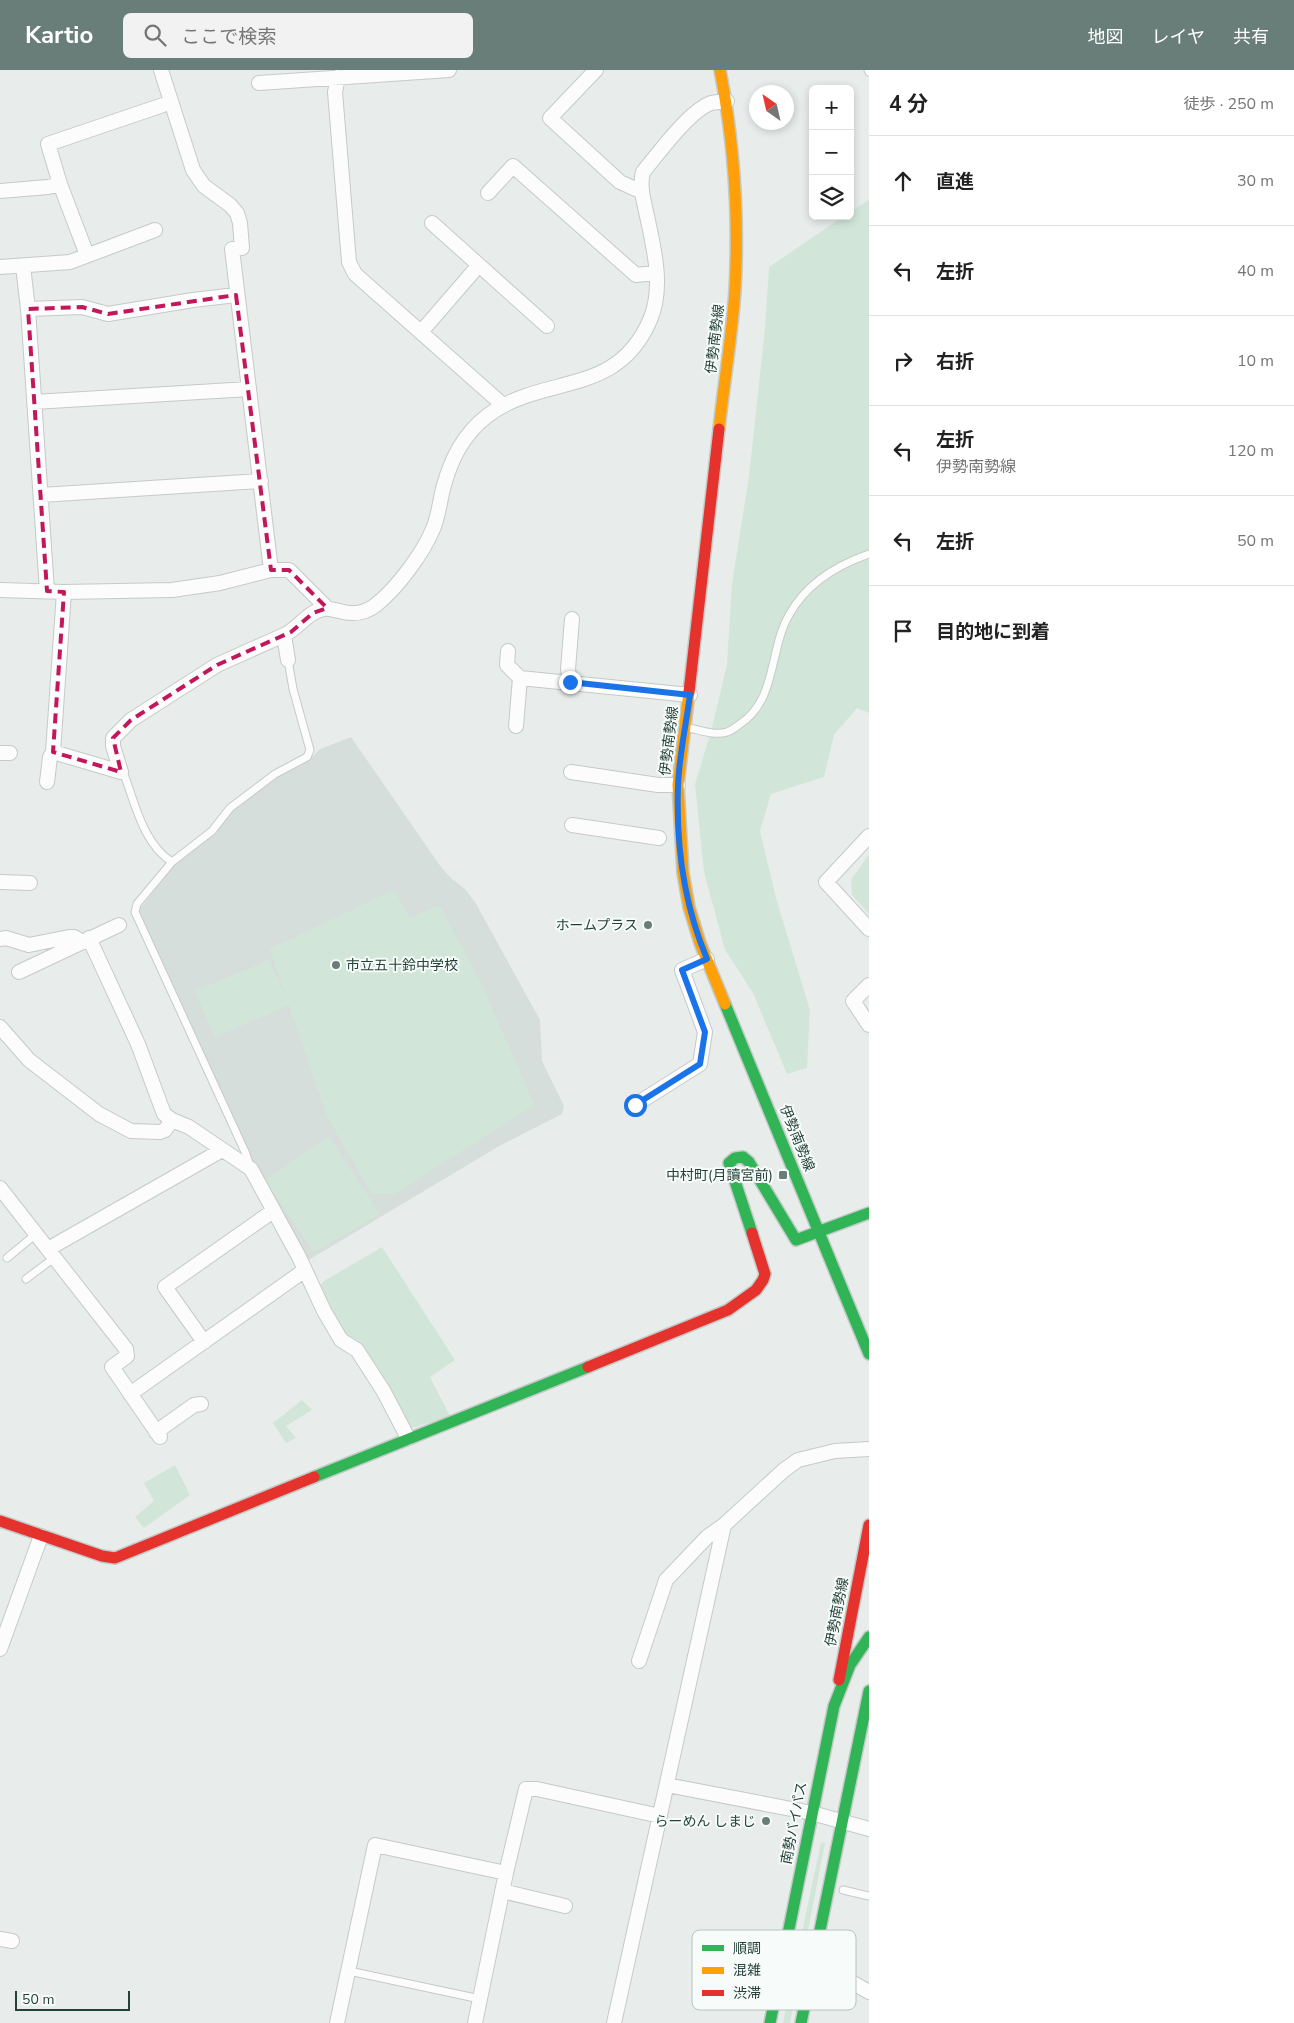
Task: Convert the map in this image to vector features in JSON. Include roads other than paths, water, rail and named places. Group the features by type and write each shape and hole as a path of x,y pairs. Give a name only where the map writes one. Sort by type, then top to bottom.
{"main road":[{"name":"伊勢南勢線","path":"720,70 727,101 736,176 735,291 690,695 669,837 688,904 707,959 869,1354"},
{"path":"0,1521 102,1556 115,1558 728,1310 757,1290 764,1282 765,1274 731,1171 730,1163 735,1158 742,1157 749,1162 796,1240 869,1212"},
{"name":"伊勢南勢線","path":"834,1706 869,1525"},
{"name":"南勢バイパス","path":"789,1930 834,1706 850,1665 869,1637"},
{"path":"820,1930 841,1822 863,1747 868,1692"},
{"name":"南勢バイパス","path":"770,2023 773,2010"},
{"path":"801,2023 804,2010"}],"street":[{"path":"161,70 197,178 230,205 238,218 242,248 232,249 236,294 271,570"},
{"path":"259,83 449,70"},
{"path":"596,70 550,118 620,182 642,192"},
{"path":"338,77 335,92 349,262 355,274 503,406"},
{"path":"0,590 64,592 172,590 220,583 271,570 289,570 327,608 358,614 377,605 418,556 433,529 444,485 456,451 473,428 503,406 540,391 598,376 615,365 630,351 642,335 654,309 657,287 651,236 642,192 641,180 643,172 686,122 710,104 727,101"},
{"path":"87,254 60,184 48,144 163,105"},
{"path":"488,193 513,166 636,276 656,274"},
{"path":"0,190 48,187 60,184"},
{"path":"432,223 547,326"},
{"path":"0,267 70,262 155,230"},
{"path":"421,332 479,265"},
{"path":"23,266 42,495 47,591"},
{"path":"28,309 82,307 108,314 236,294"},
{"path":"34,402 249,389"},
{"path":"42,495 261,481"},
{"path":"47,782 50,758 53,752 64,592"},
{"path":"121,772 113,738 131,720 217,665 291,632 313,613 327,608"},
{"path":"570,682 568,669 572,619"},
{"path":"284,635 288,660"},
{"path":"508,651 507,665 520,678 690,695"},
{"path":"516,726 520,678"},
{"path":"53,752 121,772"},
{"path":"571,772 658,785 678,785"},
{"path":"572,824 669,837"},
{"path":"869,836 826,882 869,928"},
{"path":"0,882 30,883"},
{"path":"19,972 119,925"},
{"path":"0,940 6,938 29,945 69,937 85,940 138,1044 160,1108 172,1120 189,1128 250,1169 305,1270 332,1325 342,1340 357,1350 384,1392 408,1438"},
{"path":"635,1105 700,1064 705,1032 682,970 707,959"},
{"path":"869,986 853,1001 869,1025"},
{"path":"0,1028 29,1060 100,1114 131,1131 160,1132 165,1130 172,1120"},
{"path":"51,1253 222,1150"},
{"path":"0,1188 126,1349 127,1356 112,1367 158,1434 194,1405 201,1404"},
{"path":"204,1342 165,1287 272,1211"},
{"path":"130,1394 305,1270"},
{"path":"638,1661 666,1580 707,1537 724,1525 784,1470 798,1460 835,1452 869,1449"},
{"path":"614,2023 724,1525"},
{"path":"0,1649 41,1536"},
{"path":"667,1785 812,1812 869,1829"},
{"path":"475,2023 502,1891 526,1789 538,1789 660,1816"},
{"path":"337,2023 375,1845 506,1873"},
{"path":"502,1891 565,1906"},
{"path":"856,1985 869,1992"}],"lane":[{"path":"686,728 714,733 727,732 746,720 764,697 782,629 797,603 817,581 829,572 869,554"},
{"path":"250,1169 246,1154 135,912 137,904 172,862 212,831 230,808 275,774 307,757 310,753 293,689 288,660"},
{"path":"121,772 146,832 158,849 172,862"},
{"path":"7,1258 36,1234"},
{"path":"26,1279 51,1253"},
{"path":"844,1890 869,1896"},
{"path":"348,1971 480,1999"}],"place":[{"name":"ホームプラス","path":"648,925"},
{"name":"市立五十鈴中学校","path":"336,965"},
{"name":"中村町(月讀宮前)","path":"783,1175"},
{"name":"らーめん しまじ","path":"766,1821"}]}
